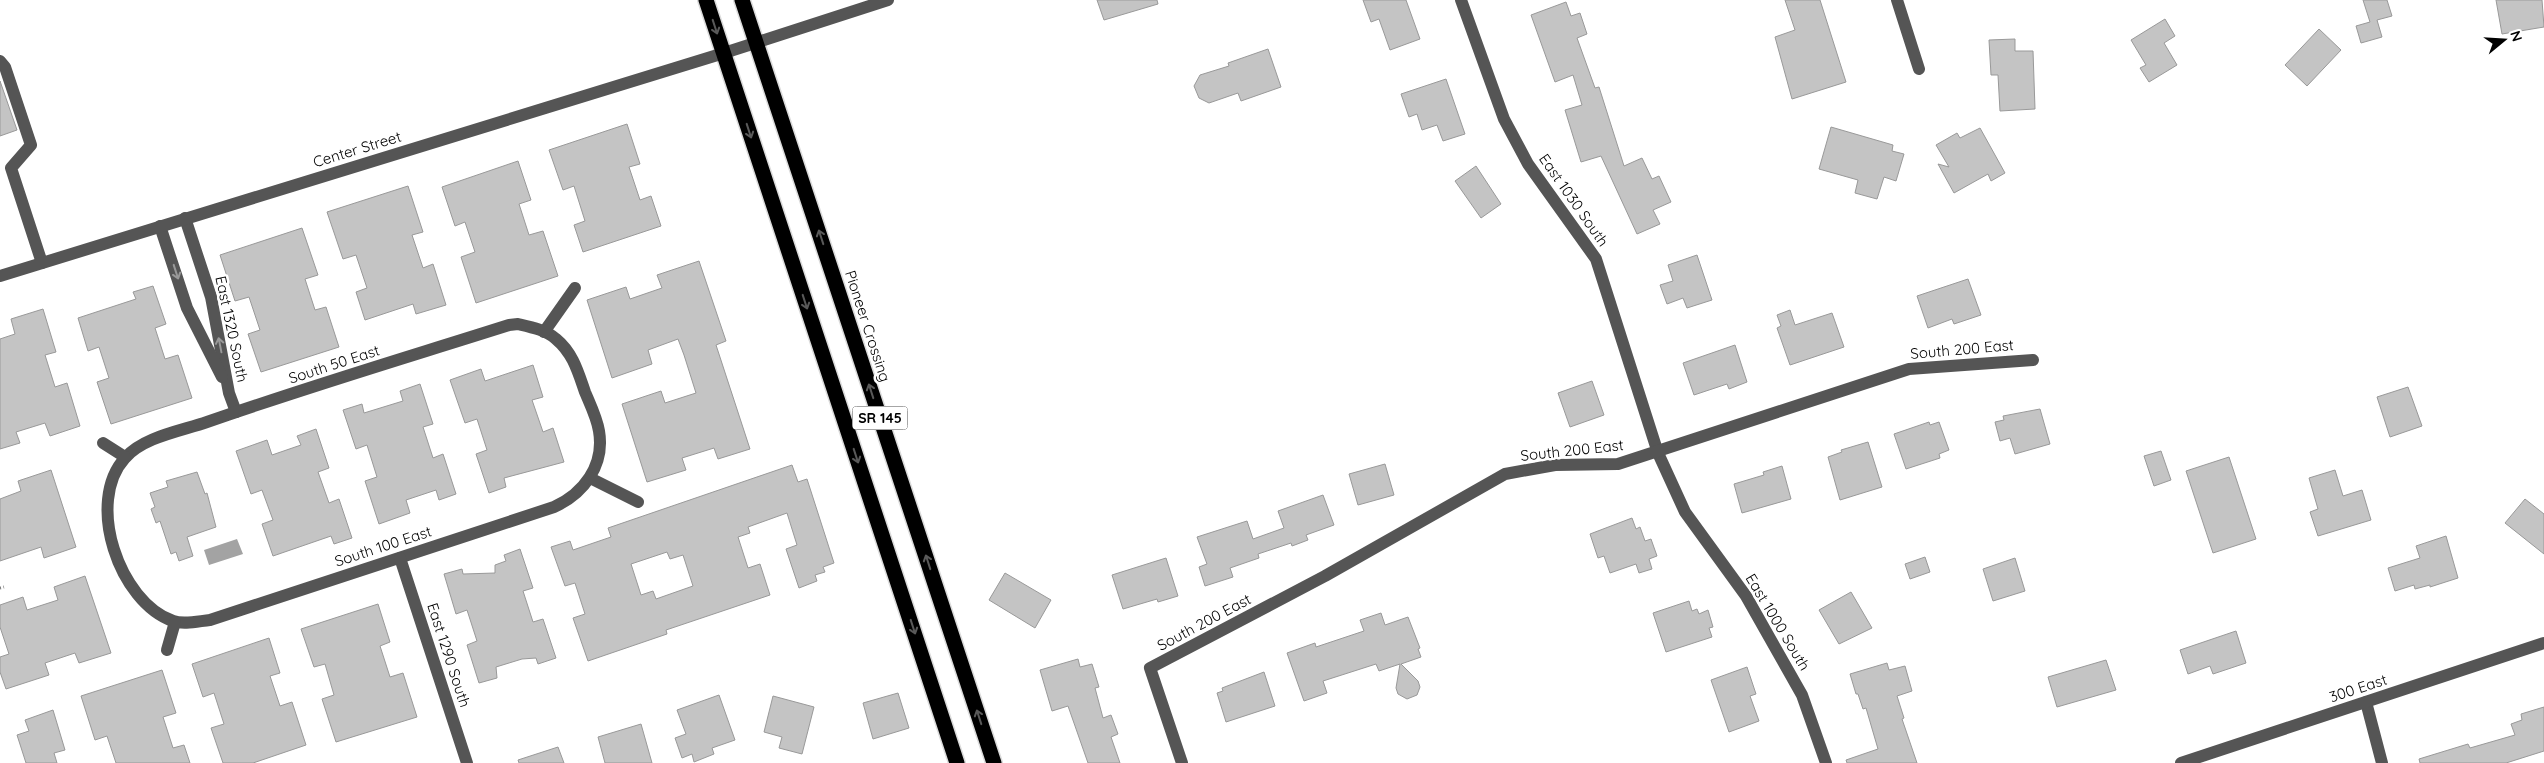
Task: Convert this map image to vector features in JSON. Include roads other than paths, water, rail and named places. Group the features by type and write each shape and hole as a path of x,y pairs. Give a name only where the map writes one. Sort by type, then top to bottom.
{"highway":[{"name":"SR 145","path":"706,0 958,763"},
{"name":"SR 145","path":"742,0 756,43"},
{"name":"Pioneer Crossing","path":"756,43 994,763"}],"street":[{"path":"756,43 888,0"},
{"name":"East 1030 South","path":"1461,0 1504,119 1528,164 1596,259 1658,453"},
{"path":"1897,0 1919,69"},
{"name":"Center Street","path":"0,276 756,43"},
{"path":"0,61 5,67 31,144 12,168 42,263"},
{"name":"East 1320 South","path":"184,218 211,297 229,393"},
{"name":"East 1320 South","path":"160,226 188,308 229,393"},
{"path":"575,288 550,335 569,351 575,362 599,432 596,464 590,478 638,502"},
{"name":"South 50 East","path":"125,457 143,445 236,412 509,325 518,324 550,335"},
{"name":"South 200 East","path":"1182,763 1150,668 1326,576 1505,474 1555,465 1618,464 1658,453 1909,369 2033,360"},
{"path":"229,393 236,412"},
{"path":"103,443 125,457 113,475 107,494 107,519 115,552 125,576 136,594 163,616 174,622 168,650"},
{"name":"East 1000 South","path":"1658,453 1685,512 1746,596 1802,695 1826,763"},
{"name":"South 100 East","path":"174,622 210,620 554,507 577,494 590,478"},
{"name":"East 1290 South","path":"400,558 467,763"},
{"name":"300 East","path":"2182,763 2544,643"},
{"path":"2366,702 2382,763"}]}
